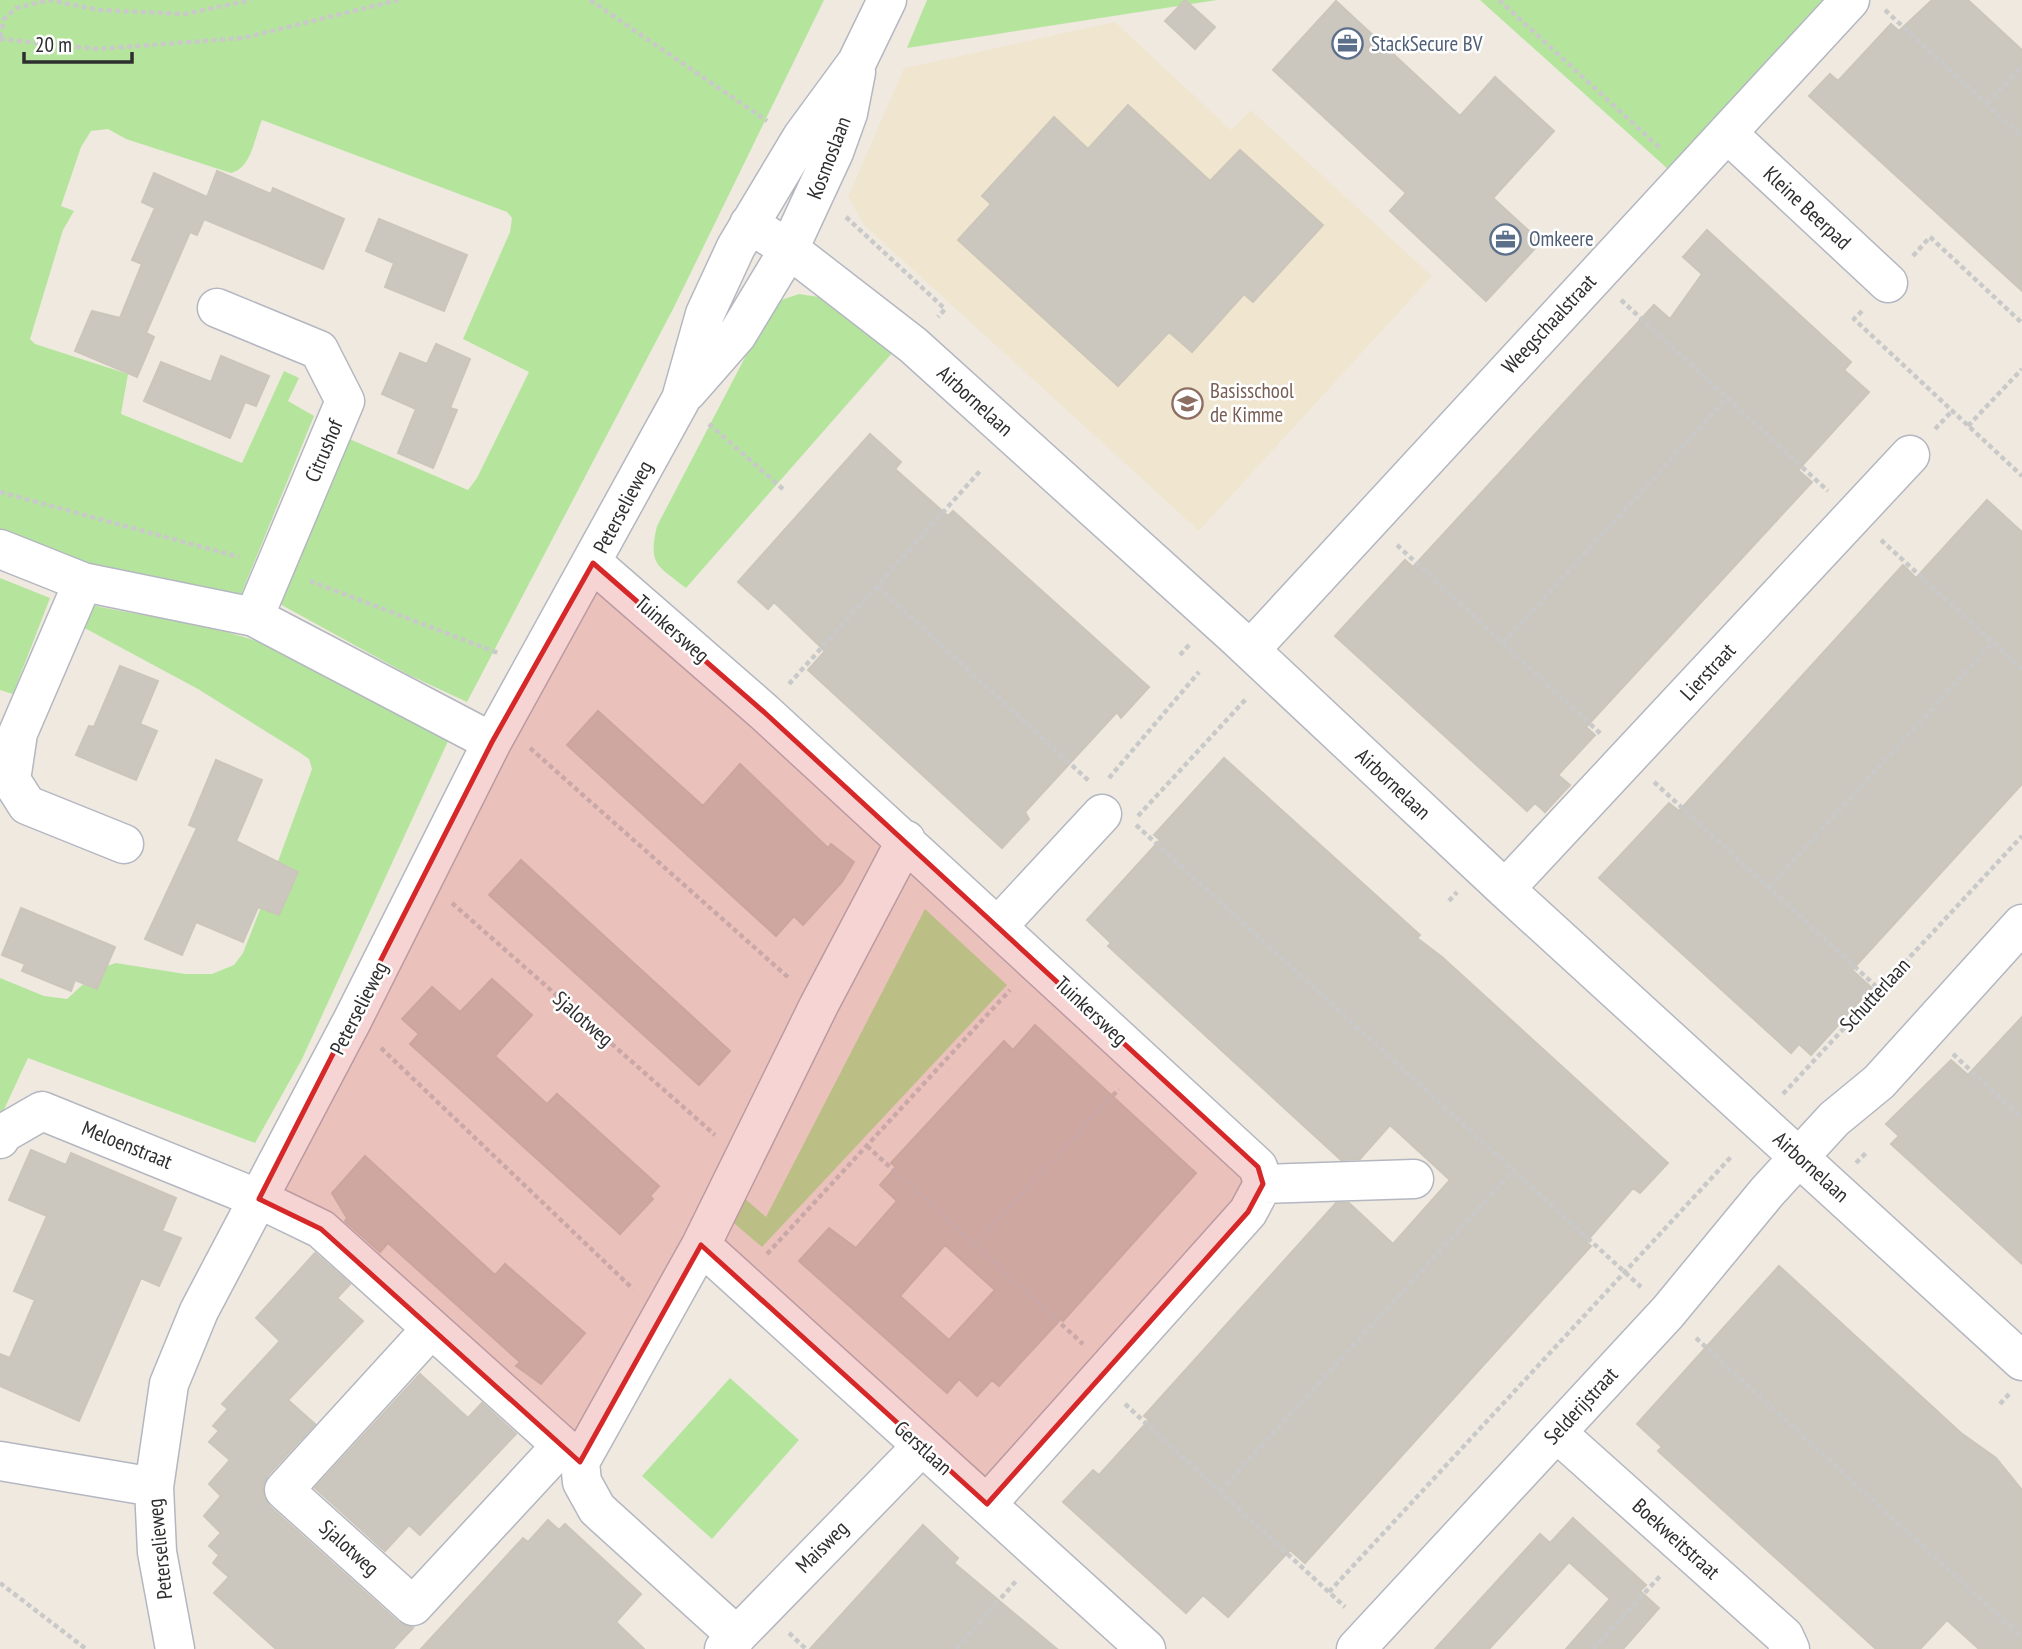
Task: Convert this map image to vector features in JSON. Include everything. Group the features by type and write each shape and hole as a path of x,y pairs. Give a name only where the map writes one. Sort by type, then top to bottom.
{"street":[{"name":"Kosmoslaan","path":"749,224 802,137 857,62 887,0"},
{"name":"Weegschaalstraat","path":"1250,650 1727,133 1867,5"},
{"name":"Kosmoslaan","path":"789,249 834,152 848,113 857,62"},
{"name":"Kleine Beerpad","path":"1727,133 1888,283"},
{"name":"Airbornelaan","path":"749,224 789,249 913,345 1250,650 1505,889 2022,1361"},
{"name":"Peterselieweg","path":"175,1649 157,1552 154,1487 169,1384 199,1311 352,1021 498,733 681,399 705,314 749,224"},
{"name":"Peterselieweg","path":"681,399 737,335 789,249"},
{"name":"Citrushof","path":"217,308 320,350 345,401 254,617"},
{"name":"Lierstraat","path":"1505,889 1910,455"},
{"path":"0,550 83,582 254,617 498,733"},
{"name":"Tuinkersweg","path":"593,563 764,712 999,925 1258,1167 1263,1184"},
{"path":"83,582 18,733 11,780 27,805 124,844"},
{"path":"999,925 1102,795"},
{"name":"Sjalotweg","path":"431,1329 284,1490 413,1606 571,1454 663,1317 819,1005 906,840"},
{"path":"1800,1157 1834,1119 1879,1082 2022,924"},
{"name":"Meloenstraat","path":"0,1139 2,1134 42,1111 259,1199"},
{"name":"Selderijstraat","path":"1364,1641 1668,1312 1800,1157"},
{"path":"987,1504 1248,1212 1263,1184 1414,1179"},
{"path":"259,1199 321,1229 571,1454 582,1482 597,1508 730,1642"},
{"name":"Gerstlaan","path":"701,1245 1146,1649"},
{"name":"Boekweitstraat","path":"1557,1433 1784,1636 1790,1649"},
{"name":"Maisweg","path":"730,1642 921,1447"},
{"path":"0,1461 154,1487"}],"path":[{"path":"251,0 185,14 99,10 49,0 16,8 4,19 0,38 98,49 243,38 398,0"},
{"path":"590,0 775,126 802,137"},
{"path":"1499,0 1688,174"},
{"path":"1867,5 2022,136"},
{"path":"1987,104 2022,66"},
{"path":"844,204 845,216 945,309 913,345"},
{"path":"2022,323 1930,237 1854,319 2022,475"},
{"path":"1594,275 2022,669"},
{"path":"1968,426 2022,369"},
{"path":"1503,643 1727,398"},
{"path":"681,399 784,491"},
{"path":"764,712 980,471"},
{"path":"878,587 1102,795 1199,672"},
{"path":"1769,887 1993,642"},
{"path":"1238,708 1133,821 2022,1637"},
{"path":"498,733 819,1005"},
{"name":"Schutterlaan","path":"1758,1119 2022,836"},
{"name":"Sjalotweg","path":"425,878 742,1160"},
{"path":"741,1282 1036,961"},
{"path":"352,1021 663,1317"},
{"path":"1926,1029 2022,1118"},
{"path":"974,1245 1144,1061"},
{"path":"867,1146 974,1245 1220,1491 1329,1592 1364,1641"},
{"path":"1329,1592 1731,1157"},
{"path":"1220,1491 1514,1170"},
{"path":"1594,1649 1686,1548"},
{"path":"956,1649 1041,1554"},
{"path":"0,1583 86,1649"}],"highlighted area":[{"path":"593,563 764,712 1258,1167 1263,1184 1248,1212 987,1504 701,1245 580,1462 321,1229 259,1199 492,742"}],"shaded area":[{"name":"Basisschool de Kimme","path":"1115,22 1231,130 1251,110 1432,276 1199,531 864,225 848,197 904,68"}],"green space":[{"path":"0,0 824,0 673,309 467,702 409,675 278,603 347,438 468,490 477,478 529,372 463,339 510,232 512,218 507,212 262,120 248,159 238,170 231,173 126,139 108,129 91,131 81,147 61,206 74,211 63,230 30,339 35,344 128,374 121,414 242,463 284,371 299,378 288,401 314,416 240,597 49,556 0,535"},
{"path":"927,0 1217,0 907,48"},
{"path":"1480,0 1829,0 1669,170"},
{"path":"799,294 825,298 893,352 686,588 657,563 654,539 657,526 765,319 781,300"},
{"path":"0,578 50,598 13,694 0,690"},
{"path":"87,604 238,635 284,651 332,674 449,739 302,1059 255,1143 28,1058 0,1118 0,978 44,996 67,999 101,968 116,963 185,974 212,974 234,965 243,953 312,769 309,759 198,689 79,625"},
{"path":"925,909 1007,985 762,1247 729,1219 743,1197 766,1217"},
{"path":"730,1378 799,1440 712,1539 642,1476"}],"building":[{"path":"1185,0 1215,27 1195,49 1165,21"},
{"path":"1932,0 1968,0 2022,50 2022,291 1809,96 1830,74 1838,81 1891,24 1899,31"},
{"path":"1336,1 1460,116 1495,77 1554,131 1493,198 1541,242 1486,301 1390,211 1406,193 1273,70"},
{"name":"Basisschool de Kimme","path":"1128,105 1210,181 1240,150 1323,225 1253,302 1244,294 1192,352 1169,332 1118,386 958,240 991,204 982,196 1054,117 1088,149"},
{"path":"217,171 271,194 273,188 344,219 323,269 204,219 197,235 190,232 146,333 154,337 137,377 75,351 92,311 120,318 142,264 132,260 155,208 142,202 154,173 207,197"},
{"path":"379,219 467,255 444,311 385,287 394,263 366,251"},
{"path":"1707,230 1851,362 1844,370 1869,392 1798,470 1812,482 1586,727 1595,735 1558,775 1570,785 1545,812 1535,803 1527,811 1335,636 1405,560 1413,567 1654,305 1670,319 1702,274 1683,257"},
{"path":"436,344 470,359 450,408 457,410 433,468 398,453 416,409 382,394 400,353 427,364"},
{"path":"221,356 269,376 256,406 245,402 230,438 144,401 161,362 211,382"},
{"path":"870,434 901,462 895,469 948,516 953,511 1149,687 1121,718 1117,712 1025,812 1029,819 1002,848 808,670 825,651 774,602 768,609 738,582"},
{"path":"1987,500 2022,532 2022,784 1852,970 1872,988 1811,1055 1799,1044 1791,1053 1599,878 1669,803 1679,811 1903,565 1916,578"},
{"path":"120,666 158,681 140,724 157,731 136,780 76,755 89,726 94,727"},
{"path":"598,711 703,806 740,764 828,848 831,844 854,862 842,882 803,925 794,916 776,936 567,745"},
{"path":"1224,758 1420,935 1417,938 1442,957 1668,1163 1640,1193 1633,1188 1586,1242 1591,1246 1305,1563 1290,1550 1228,1617 1203,1595 1186,1613 1063,1502 1093,1470 1099,1475 1149,1420 1144,1416 1336,1203 1349,1203 1393,1244 1450,1180 1390,1125 1360,1159 1341,1160 1108,946 1111,943 1087,920 1160,840 1154,835"},
{"path":"216,760 262,780 236,841 298,872 279,915 258,907 243,942 196,922 182,955 145,939 197,828 189,825"},
{"path":"521,860 730,1051 699,1085 489,895"},
{"path":"21,908 115,947 97,989 75,980 71,991 22,971 25,964 2,955"},
{"path":"492,979 532,1015 495,1056 547,1104 557,1094 659,1186 650,1196 653,1199 620,1234 410,1044 419,1034 402,1019 432,987 460,1012"},
{"path":"2022,1017 2022,1264 1891,1144 1899,1136 1886,1124 1951,1060 1968,1075"},
{"path":"1035,1025 1196,1173 1063,1321 1061,1319 999,1386 992,1380 977,1396 959,1379 947,1393 799,1261 829,1228 856,1248 897,1201 880,1185 896,1167 891,1163 1004,1041 1013,1050","holes":["945,1245 995,1290 949,1340 900,1296"]},
{"path":"31,1150 66,1165 71,1153 176,1198 162,1231 181,1238 159,1286 141,1278 79,1421 0,1386 0,1354 10,1358 35,1300 14,1291 47,1216 9,1200"},
{"path":"365,1156 495,1275 505,1264 585,1333 541,1384 516,1366 520,1362 388,1243 380,1252 345,1221 347,1218 332,1193"},
{"path":"315,1253 350,1284 337,1298 363,1321 288,1400 315,1424 268,1475 263,1485 263,1496 269,1506 398,1622 413,1628 393,1649 276,1649 214,1593 229,1577 213,1563 219,1555 209,1546 221,1533 204,1516 221,1496 209,1484 230,1460 209,1442 219,1431 213,1426 228,1409 222,1404 280,1341 256,1318"},
{"path":"1779,1266 1961,1433 1996,1458 2022,1490 2022,1649 1979,1649 1947,1620 1920,1649 1876,1649 1658,1451 1662,1447 1637,1424"},
{"path":"420,1374 468,1418 482,1403 516,1434 420,1535 409,1525 385,1551 315,1488"},
{"path":"1573,1518 1646,1585 1640,1591 1659,1608 1623,1649 1566,1649 1610,1599 1569,1562 1489,1649 1435,1649 1540,1534 1550,1543"},
{"path":"548,1520 559,1530 565,1524 641,1594 616,1622 644,1649 421,1649 523,1538 528,1542"},
{"path":"923,1525 958,1558 954,1563 1057,1649 810,1649"}],"place":[{"name":"StackSecure BV","path":"1348,44"},
{"name":"Omkeere","path":"1506,239"},
{"name":"Basisschool de Kimme","path":"1187,403"}]}
